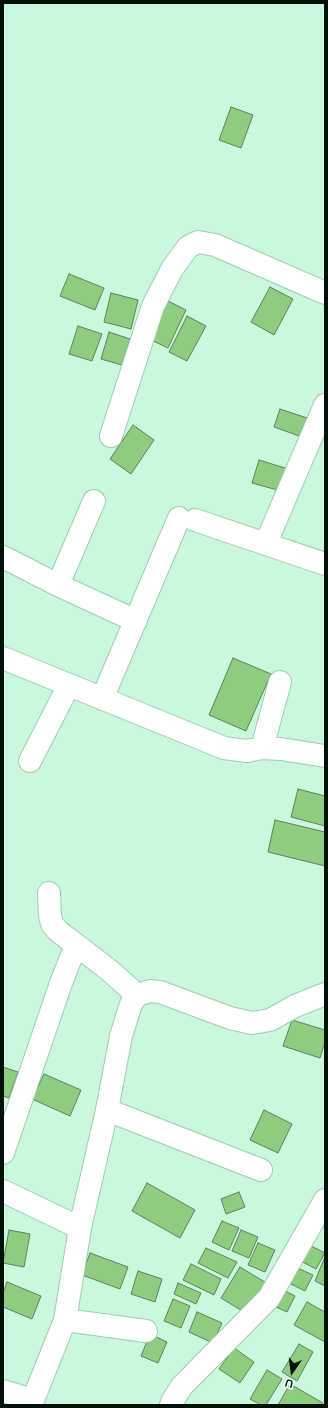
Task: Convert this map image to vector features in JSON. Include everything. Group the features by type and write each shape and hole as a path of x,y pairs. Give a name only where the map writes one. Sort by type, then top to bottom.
{"street":[{"path":"111,436 153,306 172,269 188,247 198,242 215,245 325,293"},
{"path":"266,543 325,405"},
{"path":"58,585 94,501"},
{"path":"102,699 136,622 187,519 266,543 325,564"},
{"path":"3,558 136,622"},
{"path":"3,658 224,748 247,751 262,748 296,751 325,756"},
{"path":"262,748 280,682"},
{"path":"30,761 69,685"},
{"path":"49,893 52,924 58,931 109,970 137,996"},
{"path":"3,1152 61,983 76,944"},
{"path":"3,1391 32,1403 65,1320 80,1228 107,1110 121,1036 131,1004 137,996 150,991 160,992 230,1018 252,1023 270,1020 295,1006 325,994"},
{"path":"107,1110 261,1170"},
{"path":"3,1191 80,1228"},
{"path":"171,1405 172,1400 182,1386 268,1298 325,1200"},
{"path":"65,1320 146,1331"}],"building":[{"path":"231,107 253,115 241,148 219,140"},
{"path":"69,274 104,288 95,310 60,296"},
{"path":"270,287 293,299 274,335 251,322"},
{"path":"111,293 138,300 131,329 104,322"},
{"path":"166,300 186,310 168,348 147,338"},
{"path":"187,316 206,326 187,361 169,352"},
{"path":"78,326 102,334 92,361 69,354"},
{"path":"109,332 130,339 122,365 101,359"},
{"path":"280,409 307,418 302,437 274,427"},
{"path":"133,425 154,440 131,474 110,459"},
{"path":"259,460 288,469 281,491 252,483"},
{"path":"233,658 271,674 246,731 209,715"},
{"path":"298,789 325,796 325,826 291,817"},
{"path":"275,820 325,832 325,866 268,852"},
{"path":"292,1020 325,1030 325,1042 320,1058 283,1046"},
{"path":"3,1067 18,1072 9,1098 3,1096"},
{"path":"44,1074 81,1090 70,1116 32,1099"},
{"path":"264,1110 292,1124 278,1153 250,1140"},
{"path":"147,1183 195,1210 180,1238 132,1211"},
{"path":"239,1192 245,1207 226,1214 221,1199"},
{"path":"222,1221 239,1228 229,1250 212,1242"},
{"path":"9,1230 30,1234 24,1267 3,1263"},
{"path":"241,1230 258,1237 249,1258 232,1251"},
{"path":"303,1242 325,1253 316,1269 295,1258"},
{"path":"258,1243 275,1250 265,1272 248,1265"},
{"path":"206,1248 237,1262 228,1278 198,1263"},
{"path":"90,1253 128,1267 120,1289 82,1275"},
{"path":"324,1259 325,1260 325,1286 315,1281"},
{"path":"191,1264 221,1279 214,1295 183,1280"},
{"path":"291,1265 313,1275 305,1291 283,1280"},
{"path":"240,1267 268,1284 249,1315 221,1298"},
{"path":"138,1271 162,1279 155,1302 131,1294"},
{"path":"7,1282 41,1296 32,1319 3,1307 3,1293"},
{"path":"178,1283 201,1293 196,1304 174,1294"},
{"path":"279,1288 295,1296 287,1312 272,1305"},
{"path":"173,1299 190,1306 181,1328 164,1321"},
{"path":"307,1302 325,1312 325,1342 294,1325"},
{"path":"197,1312 222,1323 213,1343 189,1332"},
{"path":"150,1334 167,1342 158,1363 141,1356"},
{"path":"299,1344 313,1352 297,1381 282,1372"},
{"path":"234,1348 254,1362 240,1383 219,1369"},
{"path":"267,1370 282,1379 266,1405 261,1405 250,1399"},
{"path":"290,1384 323,1403 322,1405 278,1405"}]}
